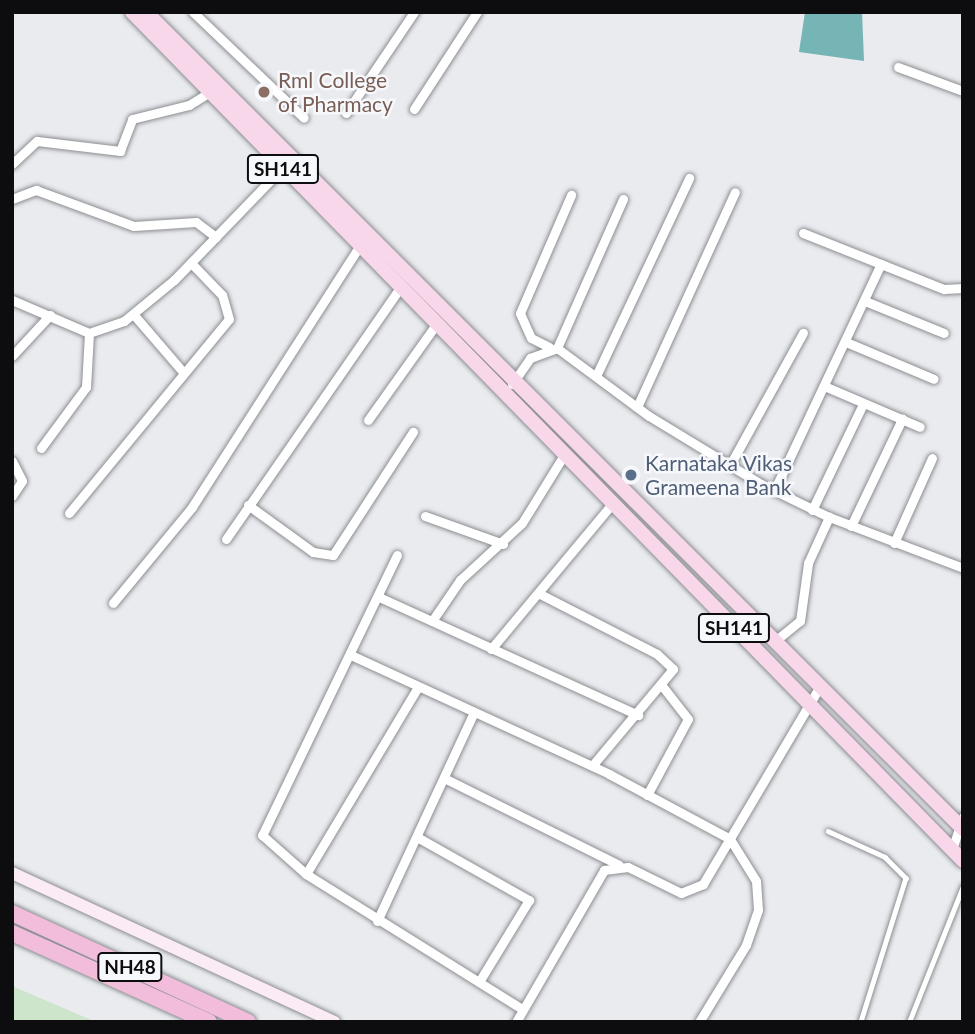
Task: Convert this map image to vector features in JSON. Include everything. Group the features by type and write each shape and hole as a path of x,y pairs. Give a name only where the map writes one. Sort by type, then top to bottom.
{"highway":[{"name":"NH48","path":"12,913 248,1022"},
{"name":"NH48","path":"12,933 209,1022"}],"main road":[{"name":"SH141","path":"132,12 435,327"},
{"name":"SH141","path":"146,12 514,381"},
{"path":"435,327 505,395"},
{"path":"514,381 962,824"},
{"name":"SH141","path":"505,395 963,861"}],"street":[{"path":"346,113 414,12"},
{"path":"414,109 477,12"},
{"path":"198,14 304,118"},
{"path":"898,67 963,91"},
{"path":"12,164 37,141 120,151 132,119 190,105 210,92"},
{"path":"12,300 89,333 134,315 191,263 282,168"},
{"path":"596,376 690,178"},
{"path":"12,199 36,190 134,226 196,222 216,237"},
{"path":"637,407 735,192"},
{"path":"571,195 520,313 531,338 553,347 637,407 774,491 851,526 963,568"},
{"path":"505,395 530,358 553,347 623,199"},
{"path":"803,233 944,289 963,288"},
{"path":"113,603 192,507 359,247"},
{"path":"69,513 231,312 191,263"},
{"path":"774,491 866,301 881,264"},
{"path":"226,539 399,289"},
{"path":"866,301 944,333"},
{"path":"12,356 50,315"},
{"path":"134,315 183,372"},
{"path":"369,420 435,327"},
{"path":"41,448 86,387 89,333"},
{"path":"730,466 803,333"},
{"path":"846,342 934,379"},
{"path":"824,386 920,427"},
{"path":"812,510 863,404"},
{"path":"851,526 902,419"},
{"path":"248,505 313,552 333,555 413,432"},
{"path":"432,621 460,580 503,544 564,455"},
{"path":"894,543 932,458"},
{"path":"12,461 22,481 12,496"},
{"path":"491,649 540,594 611,505"},
{"path":"425,516 503,544"},
{"path":"775,641 800,621 808,563 829,517"},
{"path":"397,555 353,656 261,829 266,842 306,874 377,921 522,1009"},
{"path":"540,594 670,662 673,669 663,687 592,766"},
{"path":"379,597 638,715"},
{"path":"353,656 592,766 730,839 757,881 758,910 746,945 699,1022"},
{"path":"444,778 620,866 690,894 703,884 808,702 820,686"},
{"path":"306,874 418,687"},
{"path":"647,794 688,719 663,687"},
{"path":"377,921 474,712"},
{"path":"952,849 962,824"},
{"path":"417,837 529,900 479,982"},
{"path":"516,1022 597,880 610,866 620,866"},
{"path":"12,873 334,1022"}],"lane":[{"path":"828,831 885,857 906,878 861,1022"},
{"path":"909,1022 963,886"}],"green space":[{"path":"12,986 96,1022 12,1022"}],"water":[{"path":"805,12 862,12 864,61 799,52"}],"place":[{"name":"Rml College of Pharmacy","path":"264,92"},
{"name":"Karnataka Vikas Grameena Bank","path":"631,475"}]}
